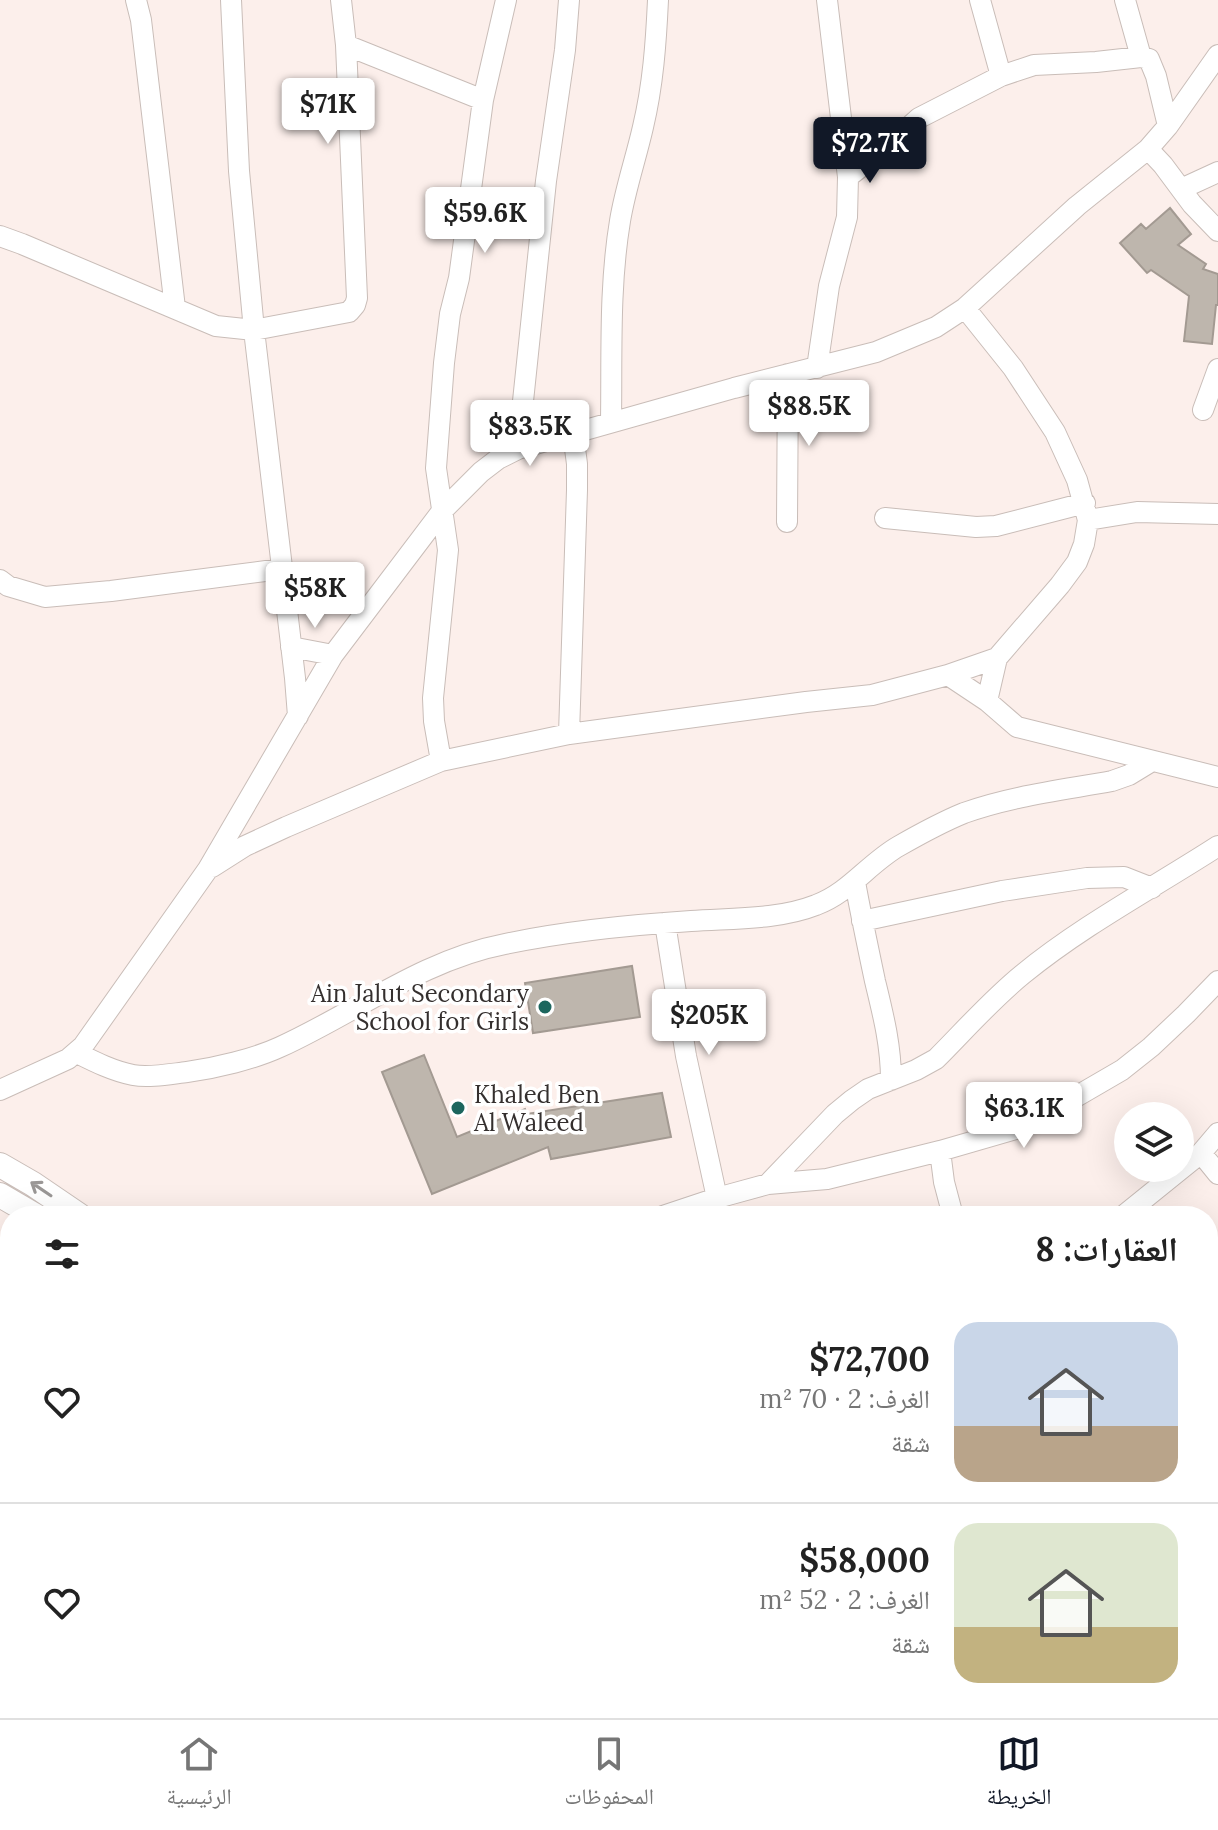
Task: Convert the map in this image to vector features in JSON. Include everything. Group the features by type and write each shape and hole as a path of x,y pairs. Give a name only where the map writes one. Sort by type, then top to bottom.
{"main road":[{"path":"1,1165 65,1206"},
{"path":"0,1195 19,1206"}],"street":[{"path":"136,0 141,20 175,308"},
{"path":"231,0 239,171 298,716"},
{"path":"0,236 216,326 254,330 349,312 357,298 346,45 341,0"},
{"path":"441,761 433,698 448,564 436,468 444,363 483,100 506,0"},
{"path":"518,449 546,181 569,0"},
{"path":"611,422 614,263 621,218 652,84 658,0"},
{"path":"817,368 829,286 847,217 848,177 827,0"},
{"path":"980,0 1001,76"},
{"path":"1125,0 1141,57"},
{"path":"346,45 483,100"},
{"path":"0,1090 77,1053 208,869 333,655 442,511 481,472 518,449 876,352 936,327 965,308 1077,206 1148,149 1218,55"},
{"path":"848,177 919,118 1001,76 1034,65 1141,57 1149,59 1168,126"},
{"path":"1148,149 1218,231"},
{"path":"1181,189 1218,172"},
{"path":"965,308 1013,368 1055,432 1072,468 1086,512 1084,544 1077,562 997,658 987,701"},
{"path":"1203,410 1218,369"},
{"path":"787,522 788,374"},
{"path":"569,734 577,490 573,433"},
{"path":"885,518 976,527 1086,512 1218,514"},
{"path":"0,580 16,589 45,597 281,569"},
{"path":"291,647 333,655"},
{"path":"208,869 245,846 441,761 569,734 872,695 997,658"},
{"path":"948,675 987,701 1017,727 1218,777"},
{"path":"77,1053 105,1067 135,1076 211,1069 278,1048 422,971 471,952 623,926 780,915 817,905 855,882 897,846 962,814 997,803 1112,781 1152,761"},
{"path":"768,1184 835,1114 868,1089 936,1059 1023,974 1081,933 1218,846"},
{"path":"862,921 1002,891 1087,878 1124,877 1152,888"},
{"path":"855,882 887,1030 891,1080"},
{"path":"665,923 686,1056 717,1198"},
{"path":"693,1206 768,1184 827,1179 1016,1129 1122,1070 1151,1047 1218,981"},
{"path":"1135,1206 1201,1153 1218,1133"},
{"path":"940,1151 950,1206"},
{"path":"1201,1153 1218,1174"}],"building":[{"path":"1170,208 1191,234 1178,245 1206,264 1203,269 1218,274 1218,305 1212,344 1184,341 1189,296 1151,270 1147,273 1120,243 1141,224 1146,229"},
{"name":"Ain Jalut Secondary School for Girls","path":"632,966 640,1017 533,1033 525,983"},
{"name":"Khaled Ben Al Waleed","path":"424,1055 457,1137 525,1109 527,1114 662,1093 671,1137 551,1159 548,1147 432,1194 382,1072"}],"place":[{"name":"Ain Jalut Secondary School for Girls","path":"545,1007"},
{"name":"Khaled Ben Al Waleed","path":"458,1108"}]}
